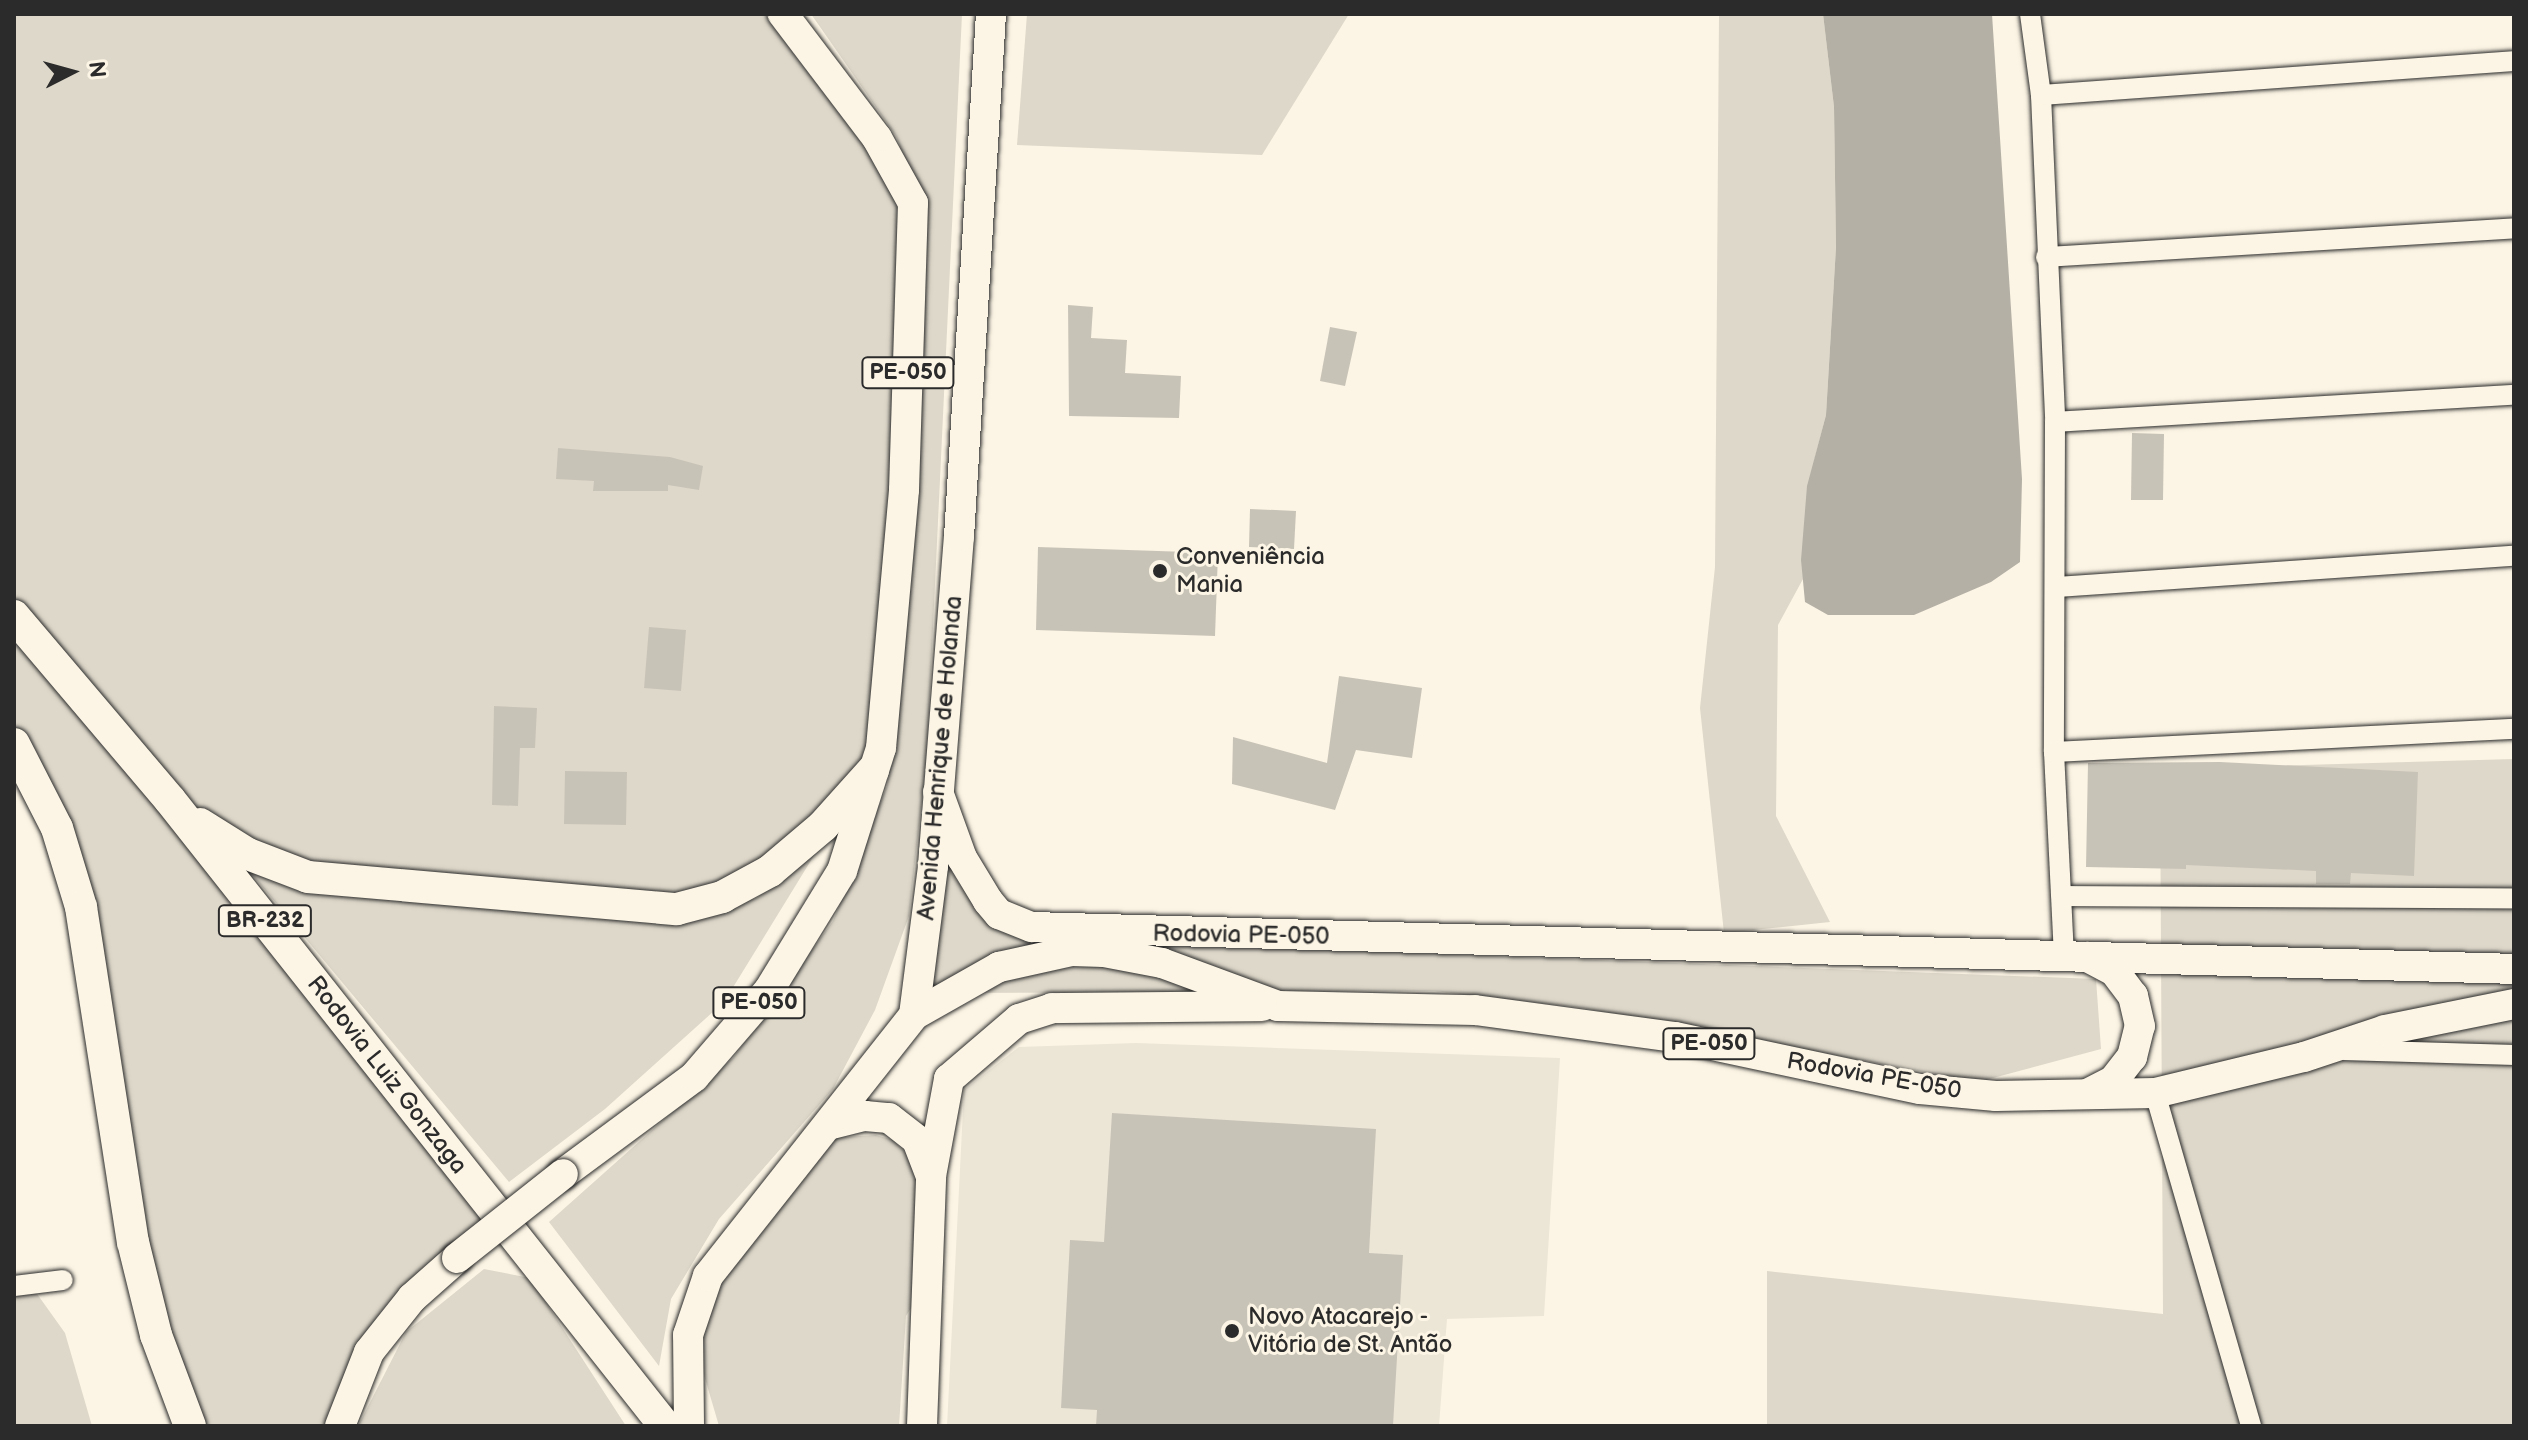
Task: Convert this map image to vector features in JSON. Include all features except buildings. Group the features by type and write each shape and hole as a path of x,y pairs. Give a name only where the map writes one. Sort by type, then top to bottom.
{"highway":[{"name":"Rodovia Luiz Gonzaga","path":"14,616 170,800 665,1426"},
{"path":"14,744 57,828 81,907 133,1242 156,1335 190,1426"},
{"path":"170,800 239,849 308,877 398,889 677,909 722,897 770,871 823,826 873,770"}],"main road":[{"name":"PE-050","path":"340,1426 369,1352 412,1298 563,1174 694,1077 769,990 842,871 888,710 913,203 885,149 783,14"},
{"name":"Avenida Henrique de Holanda","path":"914,1015 938,792 991,14"},
{"name":"Rodovia PE-050","path":"938,792 962,858 999,914 1032,927 1072,931 2514,969"},
{"name":"Rodovia PE-050","path":"914,1015 999,967 1072,951 1162,963 1278,1006 1475,1010 1675,1037 1920,1089 1996,1096 2155,1093 2324,1050 2385,1030 2514,1004"},
{"path":"2075,956 2114,971 2133,996 2140,1026 2132,1057 2123,1069 2113,1081 2085,1095"},
{"path":"922,1426 931,1176 949,1079 1019,1019 1052,1008 1091,1005 1278,1006"},
{"name":"PE-050","path":"689,1426 688,1335 708,1276 914,1015"},
{"path":"828,1125 865,1116 889,1118 917,1140 931,1176"}],"street":[{"path":"2030,14 2041,95 2055,422 2054,752 2063,896 2075,956"},
{"path":"2041,95 2514,61"},
{"path":"2046,257 2514,228"},
{"path":"2055,422 2514,395"},
{"path":"2056,587 2514,556"},
{"path":"2054,752 2514,729"},
{"path":"2063,896 2514,898"},
{"path":"2324,1050 2514,1055"},
{"path":"2492,1054 2514,1064"},
{"path":"2155,1093 2251,1426"},
{"path":"14,1286 63,1280"}],"shaded area":[{"path":"14,14 795,14 907,184 873,770 823,826 677,909 330,881 216,835 14,608"},
{"path":"811,14 962,14 927,754 909,916 875,1010 833,1089 719,1219 671,1299 659,1366 549,1222 733,1058 833,921 887,786 904,665 919,196 896,136"},
{"path":"1027,14 1349,14 1262,155 1017,145"},
{"path":"1719,14 1823,14 1834,107 1836,247 1826,415 1814,461 1803,579 1778,625 1776,816 1830,922 1724,933 1700,708 1715,567"},
{"path":"1823,14 1992,14 2022,479 2020,562 1991,582 1914,615 1828,615 1805,602 1801,560 1807,486 1826,415 1836,247 1834,107"},
{"path":"14,631 492,1209 390,1325 340,1426 190,1426 136,1294 90,963 14,750"},
{"path":"2514,759 2514,1426 1767,1426 1767,1271 2163,1314 2160,769"},
{"path":"818,849 724,1002 605,1109 509,1182 250,872 350,896 641,919 699,916 757,898"},
{"path":"944,849 956,879 974,903 1044,939 2096,979 2101,1049 1978,1082 1583,1008 1434,991 947,993 928,1005"},
{"path":"1136,1043 1560,1058 1544,1316 1447,1319 1439,1426 947,1426 964,1090 1019,1047"},
{"path":"876,1135 893,1140 911,1158 919,1175 922,1291 906,1316 899,1426 719,1426 699,1358 710,1295 829,1138"},
{"path":"484,1269 530,1278 626,1426 358,1426 406,1332"},
{"path":"30,1284 65,1333 92,1426 14,1426 14,1289"}],"place":[{"name":"Conveniência Mania","path":"1160,571"},
{"name":"Novo Atacarejo - Vitória de St. Antão","path":"1232,1331"}]}
